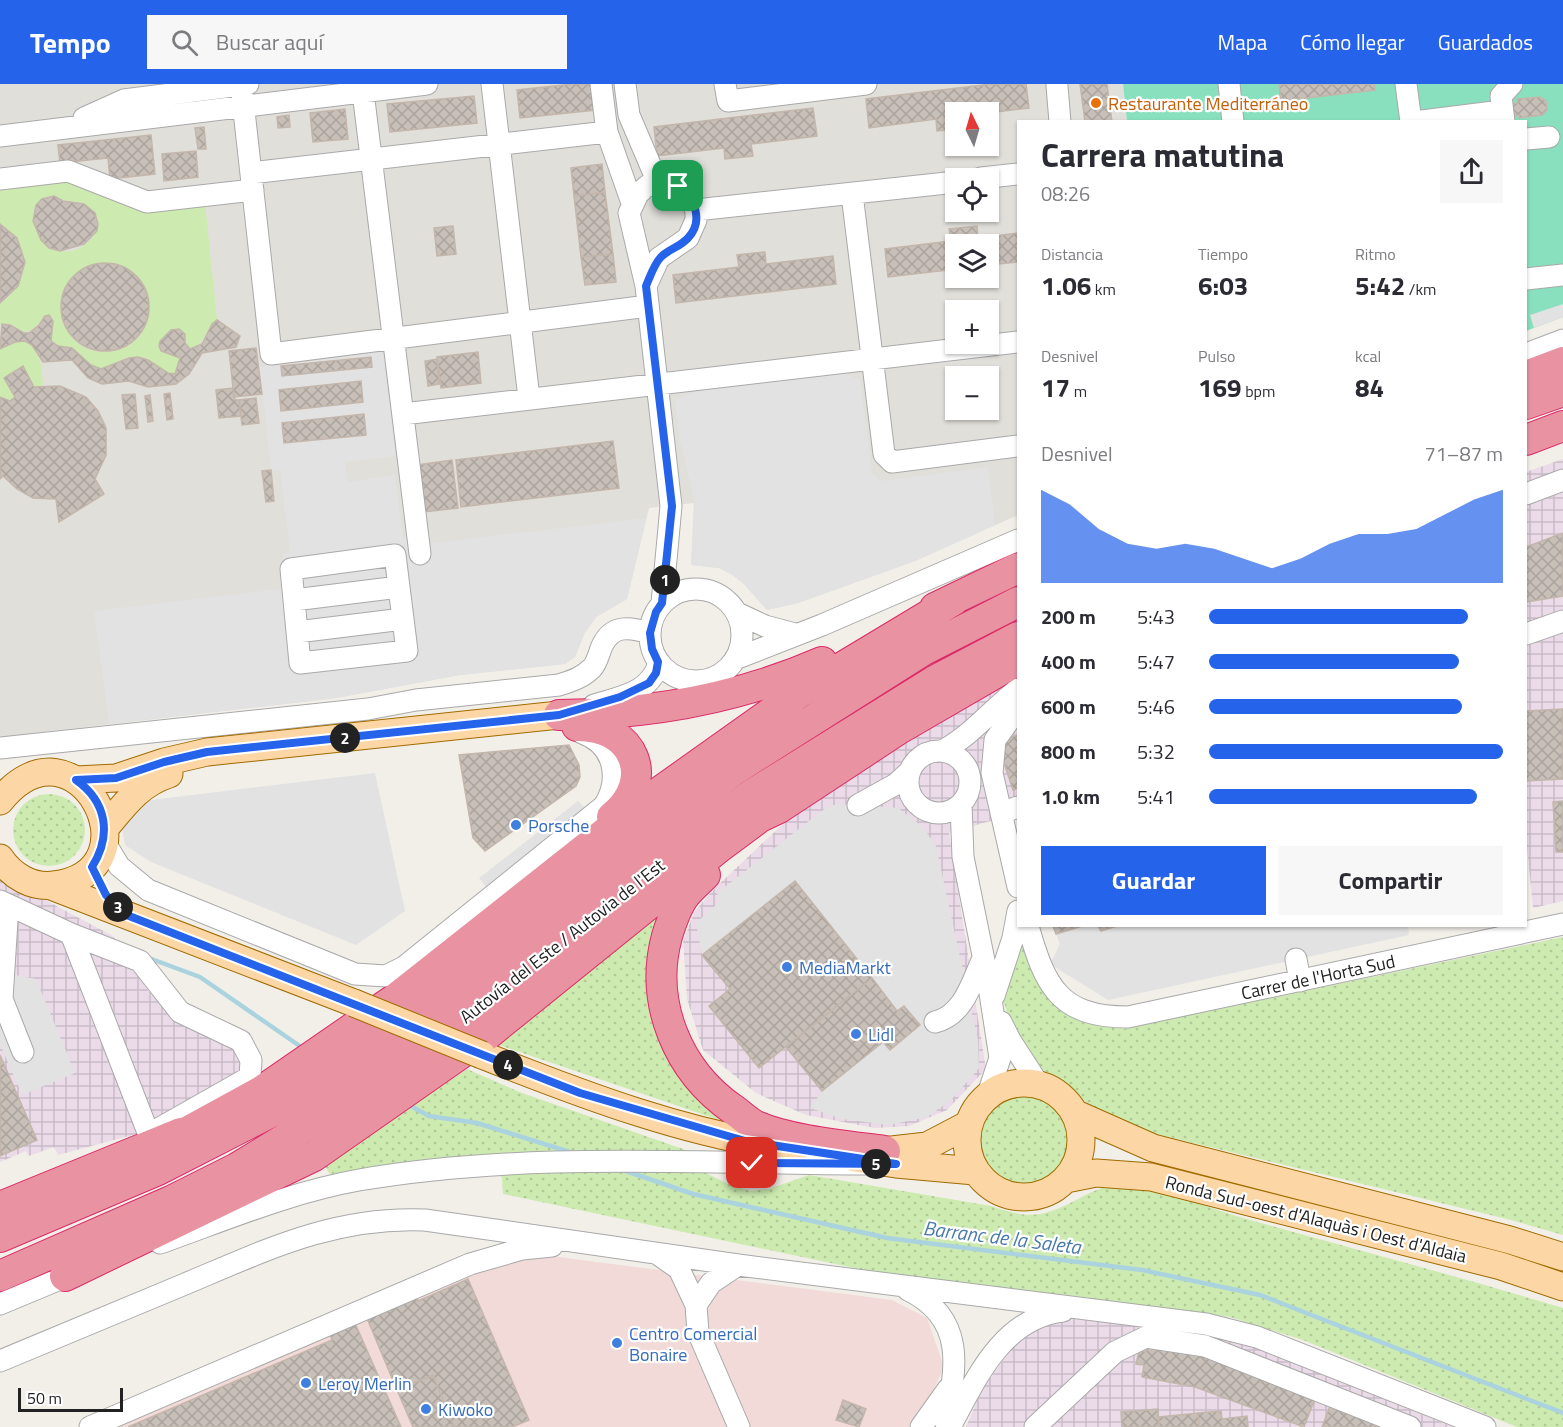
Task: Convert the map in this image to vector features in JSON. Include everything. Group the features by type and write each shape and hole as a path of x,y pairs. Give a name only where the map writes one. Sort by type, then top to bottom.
{"highway":[{"path":"1527,376 1563,362"},
{"path":"1527,404 1563,391"},
{"path":"1527,440 1563,426"},
{"path":"557,722 717,699 790,676 1017,568"},
{"path":"409,1004 496,921 634,810 796,695 954,600"},
{"name":"Autovía del Este / Autovia de l'Est","path":"0,1237 158,1170 264,1091 409,1004 457,986 734,770 921,651 1017,603"},
{"name":"Autovía del Este / Autovia de l'Est","path":"0,1276 171,1201 237,1168 296,1132 455,1023 751,795 936,680 1017,638"},
{"path":"65,1276 314,1156 482,1046 717,849 760,817 779,808 899,729 1017,661"},
{"path":"496,921 512,899 619,811 631,792 635,771 634,760 629,749 614,733 592,726 557,722"},
{"path":"779,808 765,823 723,856 684,896 670,926 662,956 663,1005 674,1041 695,1076 721,1101 756,1125 891,1158"},
{"path":"0,1221 96,1178 264,1091"},
{"path":"0,1207 198,1126"}],"main road":[{"path":"0,801 11,787 26,778 42,774 59,774 76,780 116,778 164,762 207,752 557,722"},
{"path":"51,886 66,884 92,867 105,835 132,795 144,785 183,770 557,722"},
{"path":"76,780 97,800 105,835"},
{"path":"2,862 26,881 51,886 88,903 124,914 354,1003 482,1046 580,1093 661,1119 745,1141 837,1154 891,1158 975,1171"},
{"path":"92,867 106,895 124,914"},
{"path":"1021,1083 1039,1085 1059,1096 1074,1113 1080,1130 1081,1147 1076,1165 1066,1179 1044,1193 1018,1197 1002,1193 987,1184 975,1171 968,1156 966,1140 969,1124 976,1109 987,1097 1003,1087 1021,1083"},
{"name":"Ronda Sud-oest d'Alaquàs i Oest d'Aldaia","path":"1074,1113 1153,1148 1510,1240 1563,1257"},
{"path":"891,1158 927,1146 969,1124"},
{"name":"Ronda Sud-oest d'Alaquàs i Oest d'Aldaia","path":"1066,1179 1096,1173 1151,1177 1501,1266 1563,1287"}],"street":[{"path":"0,136 37,131 123,101 243,84 243,106 272,354 520,322 647,296"},
{"path":"123,101 243,106 363,88 427,84"},
{"path":"492,84 529,398"},
{"path":"601,84 606,125 632,203"},
{"path":"625,84 629,115 658,183"},
{"path":"725,84 728,101 866,84"},
{"path":"1229,84 1233,120"},
{"path":"1406,84 1412,120"},
{"path":"1442,120 1503,116 1501,96 1512,84"},
{"path":"1057,86 1060,120"},
{"path":"363,88 420,554"},
{"path":"0,178 68,171 147,202 371,159 499,144 606,125 629,115"},
{"path":"1527,139 1549,137"},
{"path":"999,176 1017,174"},
{"path":"647,296 659,258 688,238 696,220 696,210 686,192 668,183 647,186 632,203 629,213 647,296 672,506 662,603 656,612 650,633 652,649 658,662 669,672 683,679 698,681 712,678 725,670 735,659 822,625 1017,540"},
{"path":"696,210 945,183"},
{"path":"852,194 884,453 892,462 1017,446"},
{"path":"633,232 649,247 670,249"},
{"path":"1527,279 1563,274"},
{"path":"1527,354 1563,340"},
{"path":"403,414 656,382 1017,342"},
{"path":"1529,496 1563,480"},
{"path":"669,547 677,570 698,588"},
{"path":"395,555 399,587 407,651 300,663 291,569 395,555"},
{"path":"294,600 399,587"},
{"path":"662,603 685,590 698,588 714,592 727,600 737,613 742,636 735,659"},
{"path":"737,613 765,626 795,634"},
{"path":"297,632 403,619"},
{"path":"1527,634 1563,621"},
{"path":"0,748 357,710 416,700 559,685 578,679 594,666 603,643 612,632 630,626 650,633"},
{"path":"557,722 636,691 649,683 656,673 658,662"},
{"path":"914,801 885,798 858,805 896,784 922,756 942,751 970,734 993,708 1017,690"},
{"path":"965,764 989,721 1017,690"},
{"path":"1017,709 995,740 992,773 1010,810 1017,877"},
{"path":"105,835 119,866 148,890 333,967 366,976 386,976 404,968 604,806 615,783 611,759 606,749 588,735 557,722"},
{"path":"942,751 951,753 965,764 970,785 961,804 963,857 991,988 1002,1025 1039,1085"},
{"path":"909,772 909,792 914,801 944,824 963,857"},
{"path":"932,813 942,813 961,804"},
{"path":"0,1192 264,1091 241,1041 180,1012 140,961 71,934 4,903 2,999 23,1052"},
{"path":"987,1097 1000,1058 991,988 1013,938 1017,916"},
{"name":"Carrer de l'Horta Sud","path":"1028,927 1039,964 1053,988 1073,1007 1101,1017 1128,1017 1563,924"},
{"path":"71,934 149,1135"},
{"path":"935,1022 944,1020 962,1006 983,958"},
{"path":"1296,959 1300,981"},
{"path":"0,1304 65,1276 318,1189 394,1175 469,1168 613,1160 752,1163 891,1158"},
{"path":"0,1361 295,1238 344,1225 392,1218 425,1220 738,1265 1206,1324 1257,1337 1485,1427"},
{"path":"90,1427 470,1264 522,1249 595,1244"},
{"path":"656,1254 679,1269 696,1305 698,1332 739,1427"},
{"path":"696,1305 711,1283 738,1265"},
{"path":"890,1285 922,1297 941,1317 953,1344 955,1378 944,1427"},
{"path":"950,1427 979,1373 1005,1340 1028,1320 1051,1312 1084,1308"},
{"path":"1035,1427 1114,1352 1146,1337 1205,1346 1410,1427"},
{"path":"921,1427 955,1378"}],"shaded area":[{"path":"0,84 1123,84 1127,120 1017,120 1017,515 915,561 798,603 767,610 743,583 731,574 719,568 691,565 694,503 649,508 627,599 596,617 584,634 575,657 565,664 460,675 336,698 0,737"},
{"path":"1563,304 1563,317 1534,328 1530,315"},
{"path":"383,352 395,456 345,462 348,482 395,475 403,538 423,536 425,544 646,518 627,599 596,617 584,634 575,657 565,664 460,675 336,698 109,724 94,611 287,588 282,554 290,552 280,470 271,471 260,367"},
{"path":"845,373 860,380 872,473 881,481 988,467 995,525 915,561 798,603 767,610 743,583 731,574 719,568 691,565 695,503 680,442 675,400 696,391"},
{"path":"1563,459 1563,901 1533,908 1527,846 1527,472"},
{"path":"1017,673 1017,813 949,833 986,1069 947,1110 909,1126 875,1128 806,1115 756,1093 703,1050 687,999 683,941 695,911 716,887 800,808 1003,680"},
{"path":"375,773 405,911 356,945 151,862 125,845 122,827 151,800"},
{"path":"578,801 585,808 486,887 479,878"},
{"path":"836,804 898,808 922,826 936,846 978,1040 979,1068 951,1100 927,1117 889,1125 842,1119 810,1108 822,1091 883,1042 890,1050 920,1025 904,1006 897,1011 795,882 702,955 696,923 719,902 717,893 823,810"},
{"path":"0,876 111,935 122,945 146,988 179,1024 237,1048 244,1057 240,1072 140,1133 58,1155 54,1147 29,1156 26,1151 0,1162"},
{"path":"1079,927 1099,927 1101,931 1114,927 1408,927 1409,935 1108,1000 1050,964 1060,944 1056,934"},
{"path":"0,972 36,979 75,1073 22,1095 0,1044"},
{"name":"Centro Comercial Bonaire","path":"527,1253 892,1300 927,1318 944,1367 916,1427 105,1427 467,1269"},
{"path":"1064,1317 1227,1336 1453,1427 966,1427 981,1391 1021,1335"}],"green space":[{"path":"1123,84 1563,84 1563,317 1527,331 1527,120 1127,120"},
{"path":"66,178 205,203 217,320 193,349 187,346 185,334 179,329 171,330 160,341 161,351 180,358 175,374 136,357 106,367 95,368 72,348 58,346 51,341 53,321 51,316 45,316 27,332 14,326 0,325 0,303 18,285 24,264 18,242 0,224 0,185","holes":["54,196 88,207 97,216 97,231 82,247 67,251 53,248 41,238 34,226 33,213 39,202","95,264 115,265 131,273 142,285 148,300 148,316 143,331 132,343 114,351 95,351 80,345 69,334 63,319 62,303 67,288 77,274"]},
{"path":"20,341 32,346 36,352 41,365 43,385 34,387 22,366 4,378 15,397 10,401 0,397 0,349"},
{"path":"49,794 63,797 75,804 82,816 85,830 82,844 75,856 63,863 49,866 35,863 23,856 16,844 13,830 16,816 23,804 35,797"},
{"path":"671,901 655,962 731,1124 496,1044"},
{"path":"1026,930 1037,973 1122,1025 1123,1029 1563,937 1563,1235 1511,1220 1148,1132 1095,1110 1068,1086 1039,1067 1013,1033 1003,999"},
{"path":"467,1069 522,1093 686,1150 708,1174 732,1186 751,1191 769,1189 809,1175 1034,1215 1053,1211 1099,1189 1124,1184 1139,1186 1243,1218 1563,1308 1563,1427 1517,1427 1303,1340 1230,1317 1068,1295 921,1282 503,1194 502,1178 488,1159 330,1174 323,1164"},
{"path":"1024,1093 1042,1096 1057,1107 1068,1122 1071,1140 1068,1158 1057,1173 1042,1184 1024,1187 1006,1184 991,1173 980,1158 977,1140 980,1122 991,1107 1006,1096"}],"building":[{"path":"594,84 596,110 520,118 517,90"},
{"path":"991,84 1026,84 1029,108 999,112 999,102 945,102 945,130 937,131 936,119 869,128 866,99"},
{"name":"Restaurante Mediterráneo","path":"1080,84 1107,84 1112,120 1085,120"},
{"path":"1279,84 1374,84 1375,90 1281,101"},
{"path":"474,96 477,123 390,132 387,104"},
{"path":"1540,97 1546,101 1547,110 1542,115 1519,118 1519,115 1513,116 1511,104 1518,103 1517,99"},
{"path":"813,108 817,136 751,144 753,156 725,159 724,148 657,156 654,127"},
{"path":"345,109 348,139 313,142 310,113"},
{"path":"289,115 290,127 278,128 277,117"},
{"path":"204,127 206,149 198,149 195,128"},
{"path":"151,135 155,174 110,179 108,158 60,163 58,145"},
{"path":"196,151 198,177 164,181 162,154"},
{"path":"602,164 605,192 574,196 571,168"},
{"path":"605,192 613,254 581,257 574,196"},
{"path":"54,196 63,201 84,204 95,213 97,231 84,244 60,251 49,248 41,240 33,221 36,205 42,199"},
{"path":"0,224 17,238 25,262 18,286 0,303"},
{"path":"453,226 456,254 437,256 434,228"},
{"path":"977,226 978,234 950,234 949,229"},
{"path":"1017,233 1017,262 999,264 999,235"},
{"path":"945,242 945,270 888,277 885,249"},
{"path":"765,252 766,264 833,256 836,284 676,303 673,275 739,267 737,255"},
{"path":"613,254 616,282 585,285 581,257"},
{"path":"105,263 130,270 142,282 149,307 142,332 130,344 105,351 80,344 68,332 61,307 68,282 80,270"},
{"path":"49,315 53,321 51,341 58,346 72,348 91,365 101,369 129,358 138,357 148,360 168,373 175,374 180,358 161,351 159,346 160,341 171,330 179,329 185,334 185,343 190,349 202,344 212,324 217,320 240,336 236,347 202,353 189,374 176,384 148,387 129,381 102,384 88,378 72,360 43,362 32,345 25,341 15,342 0,349 2,324 29,333 45,316"},
{"path":"256,348 262,394 234,397 229,351"},
{"path":"478,352 481,383 441,388 437,357"},
{"path":"371,357 372,367 282,376 281,366"},
{"path":"437,359 439,384 428,386 425,361"},
{"path":"23,366 34,387 60,386 86,397 98,411 106,428 106,455 95,479 104,494 59,522 56,499 33,498 17,489 3,476 0,479 0,397 10,401 15,397 4,378"},
{"path":"361,381 363,402 281,411 279,390"},
{"path":"233,388 235,400 239,400 241,416 219,418 216,390"},
{"path":"170,393 173,419 167,420 164,394"},
{"path":"135,394 138,428 126,429 122,395"},
{"path":"150,395 153,421 148,422 145,396"},
{"path":"256,398 259,423 242,425 239,400"},
{"path":"364,414 366,435 284,443 282,423"},
{"path":"613,441 619,488 461,507 456,460"},
{"path":"452,460 458,508 423,512 418,465"},
{"path":"271,470 274,501 266,502 262,471"},
{"path":"1563,533 1563,596 1527,602 1527,547"},
{"path":"1563,709 1563,779 1527,781 1527,711"},
{"path":"1017,735 1017,788 1013,790 1000,751 1009,738"},
{"path":"569,745 579,765 580,777 576,786 485,851 473,838 459,755"},
{"path":"1563,801 1563,852 1556,852 1553,802"},
{"name":"MediaMarkt","path":"795,881 872,978 759,1068 709,1006 730,989 702,955"},
{"path":"1053,927 1079,927 1056,934"},
{"path":"1099,927 1114,927 1101,931"},
{"name":"Lidl","path":"872,978 897,1011 904,1006 920,1025 890,1050 883,1042 822,1091 786,1047"},
{"path":"0,1055 37,1140 0,1156"},
{"path":"468,1279 529,1420 512,1427 454,1427 433,1375 397,1390 366,1316 415,1294 418,1301"},
{"name":"Leroy Merlin","path":"354,1321 401,1427 128,1427 332,1340 329,1332"},
{"path":"1148,1343 1208,1354 1316,1396 1304,1427 1195,1387 1142,1377 1144,1365 1136,1364 1139,1351 1146,1352"},
{"name":"Kiwoko","path":"433,1375 454,1427 413,1427 397,1390"},
{"path":"843,1400 866,1409 859,1427 836,1420"},
{"path":"1332,1401 1395,1427 1322,1427"},
{"path":"1158,1409 1159,1427 1122,1427 1121,1412"},
{"path":"1221,1411 1222,1419 1247,1416 1248,1427 1199,1427 1198,1413"},
{"path":"1198,1413 1199,1427 1159,1427 1159,1417"}],"waterway":[{"path":"146,957 200,977 304,1049"},
{"name":"Barranc de la Saleta","path":"407,1104 429,1116 477,1123 573,1153"},
{"name":"Barranc de la Saleta","path":"623,1170 693,1194 887,1238 1142,1270 1260,1295 1563,1413"}],"place":[{"name":"Restaurante Mediterráneo","path":"1096,103"},
{"name":"Porsche","path":"516,825"},
{"name":"MediaMarkt","path":"787,967"},
{"name":"Lidl","path":"856,1034"},
{"name":"Centro Comercial Bonaire","path":"617,1343"},
{"name":"Leroy Merlin","path":"306,1383"},
{"name":"Kiwoko","path":"426,1409"}],"route":[{"path":"678,186 686,192 696,210 693,230 680,245 670,249 659,258 646,286 672,506 662,603 656,612 650,633 652,649 658,662 656,673 649,683 620,697 559,715 207,752 164,762 116,778 76,780 97,800 103,814 104,841 92,867 106,895 124,914 618,1106 745,1141 896,1164 752,1163"}]}
